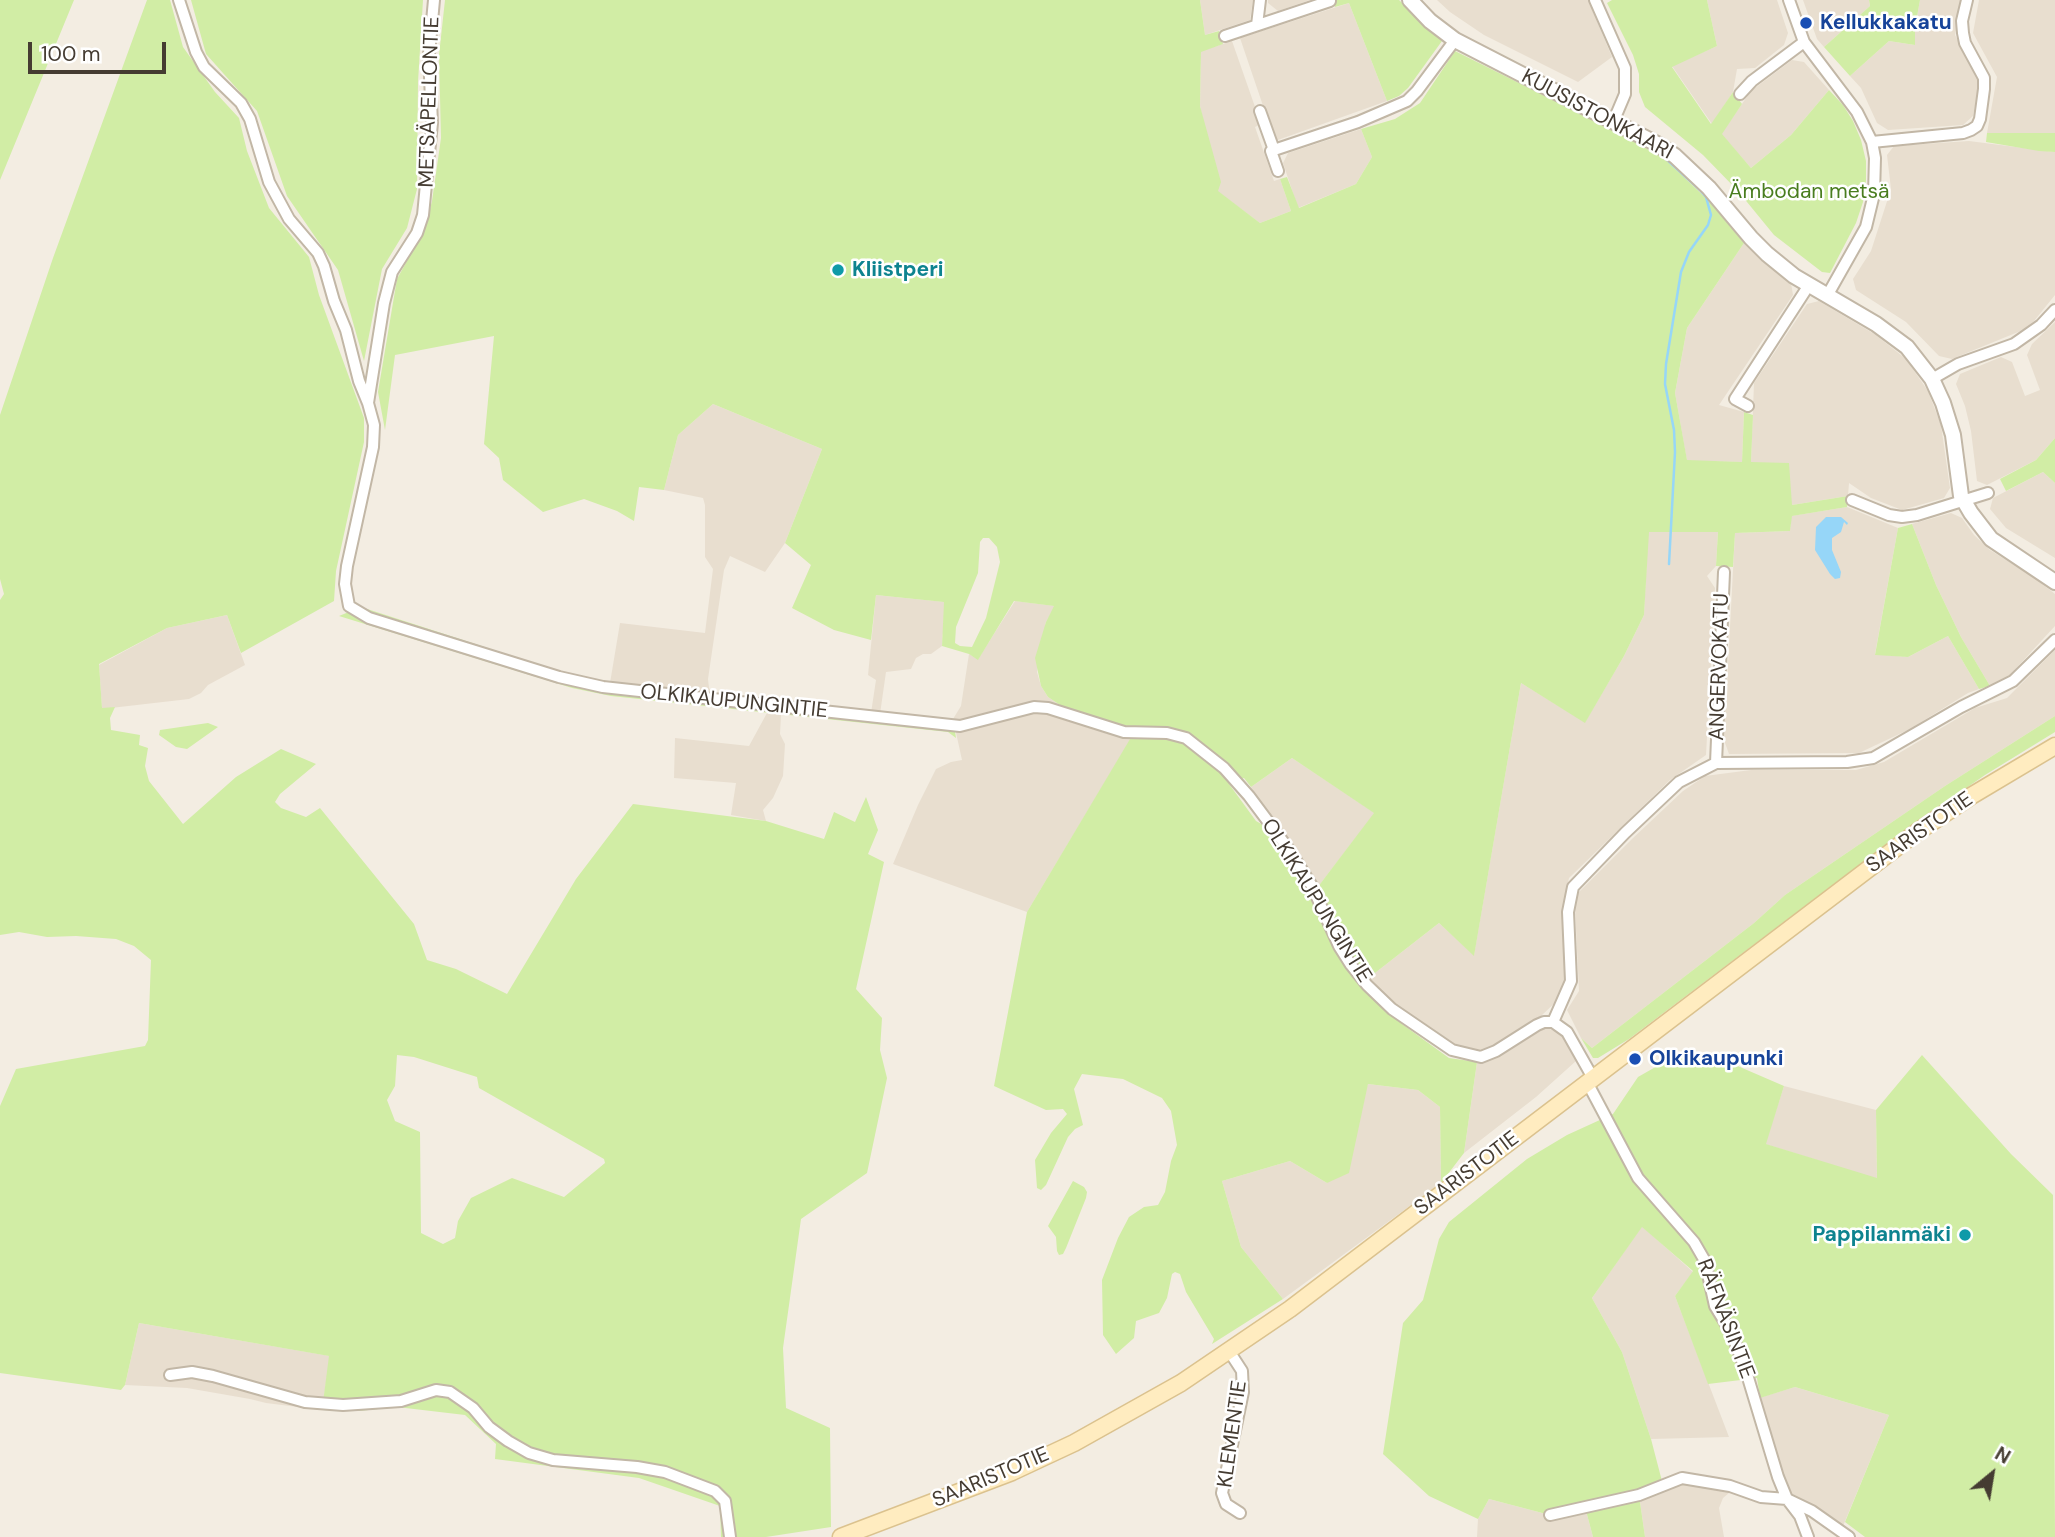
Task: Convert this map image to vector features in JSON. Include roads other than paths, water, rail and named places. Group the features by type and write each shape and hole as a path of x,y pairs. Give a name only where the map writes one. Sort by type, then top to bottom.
{"main road":[{"name":"SAARISTOTIE","path":"841,1537 964,1492 1074,1443 1181,1383 1290,1308 1917,832 2055,746"}],"street":[{"name":"OLKIKAUPUNGINTIE","path":"179,0 186,27 200,60 241,103 250,119 274,192 289,219 318,253 346,330 359,381 368,403 374,425 373,447 355,522 345,583 349,606 357,612 547,674 603,687 960,726 1034,707 1055,710 1124,732 1156,732 1178,736 1207,753 1249,796 1312,886 1339,946 1351,965 1392,1009 1452,1050 1481,1057 1496,1051 1537,1025 1544,1022 1553,1023"},
{"name":"METSÄPELLONTIE","path":"368,403 384,303 392,272 417,233 423,215 432,123 429,54 434,0"},
{"path":"1257,25 1260,0"},
{"name":"KUUSISTONKAARI","path":"1410,0 1430,21 1455,40 1614,120 1675,156 1709,188 1751,238 1794,276 1876,324 1907,347 1932,379 1943,402 1953,435 1964,501 1979,526 1991,539 2055,582"},
{"path":"1595,0 1625,68 1625,94 1614,120"},
{"path":"1789,0 1804,42 1848,97 1872,142 1875,176 1870,212 1858,242 1827,296"},
{"path":"1872,142 1963,132 1977,126 1984,78 1965,43 1962,21 1967,0"},
{"path":"1225,36 1330,1"},
{"path":"1273,150 1358,122 1407,101 1455,40"},
{"path":"1740,94 1769,67 1804,42"},
{"path":"1260,111 1278,171"},
{"path":"1748,406 1734,399 1809,285"},
{"path":"1932,379 1958,363 2014,344 2041,325 2055,310"},
{"path":"1852,500 1889,515 1902,517 1988,493"},
{"name":"ANGERVOKATU","path":"1716,762 1724,572"},
{"path":"1590,1080 1567,1032 1553,1023 1571,981 1568,912 1573,887 1670,790 1716,762 1847,762 1873,758 1961,707 2013,681 2055,640"},
{"name":"RÄFNÄSINTIE","path":"1590,1080 1638,1178 1694,1242 1705,1261 1716,1306 1731,1332 1746,1371 1778,1476 1808,1537"},
{"name":"KLEMENTIE","path":"1229,1351 1242,1371 1243,1392 1222,1493 1226,1504 1240,1513"},
{"path":"170,1374 192,1372 304,1402 343,1405 401,1401 436,1390 450,1392 473,1408 489,1427 529,1453 553,1460 665,1472 715,1491 725,1501 730,1537"},
{"path":"1550,1515 1639,1495 1682,1478 1718,1483 1761,1497 1787,1499 1812,1511 1849,1537"}],"water":[{"path":"1826,517 1841,517 1848,523 1847,525 1844,522 1841,532 1832,538 1832,550 1841,572 1840,578 1835,579 1815,550 1816,527"}],"waterway":[{"path":"1664,157 1706,197 1711,215 1708,225 1689,252 1681,272 1666,364 1665,384 1674,430 1675,452 1669,564"}],"place":[{"name":"Kellukkakatu","path":"1806,23"},
{"name":"Kliistperi","path":"838,270"},
{"name":"Olkikaupunki","path":"1635,1059"},
{"name":"Pappilanmäki","path":"1965,1235"}],"park label":[{"name":"Ämbodan metsä","path":"1809,192"}]}
